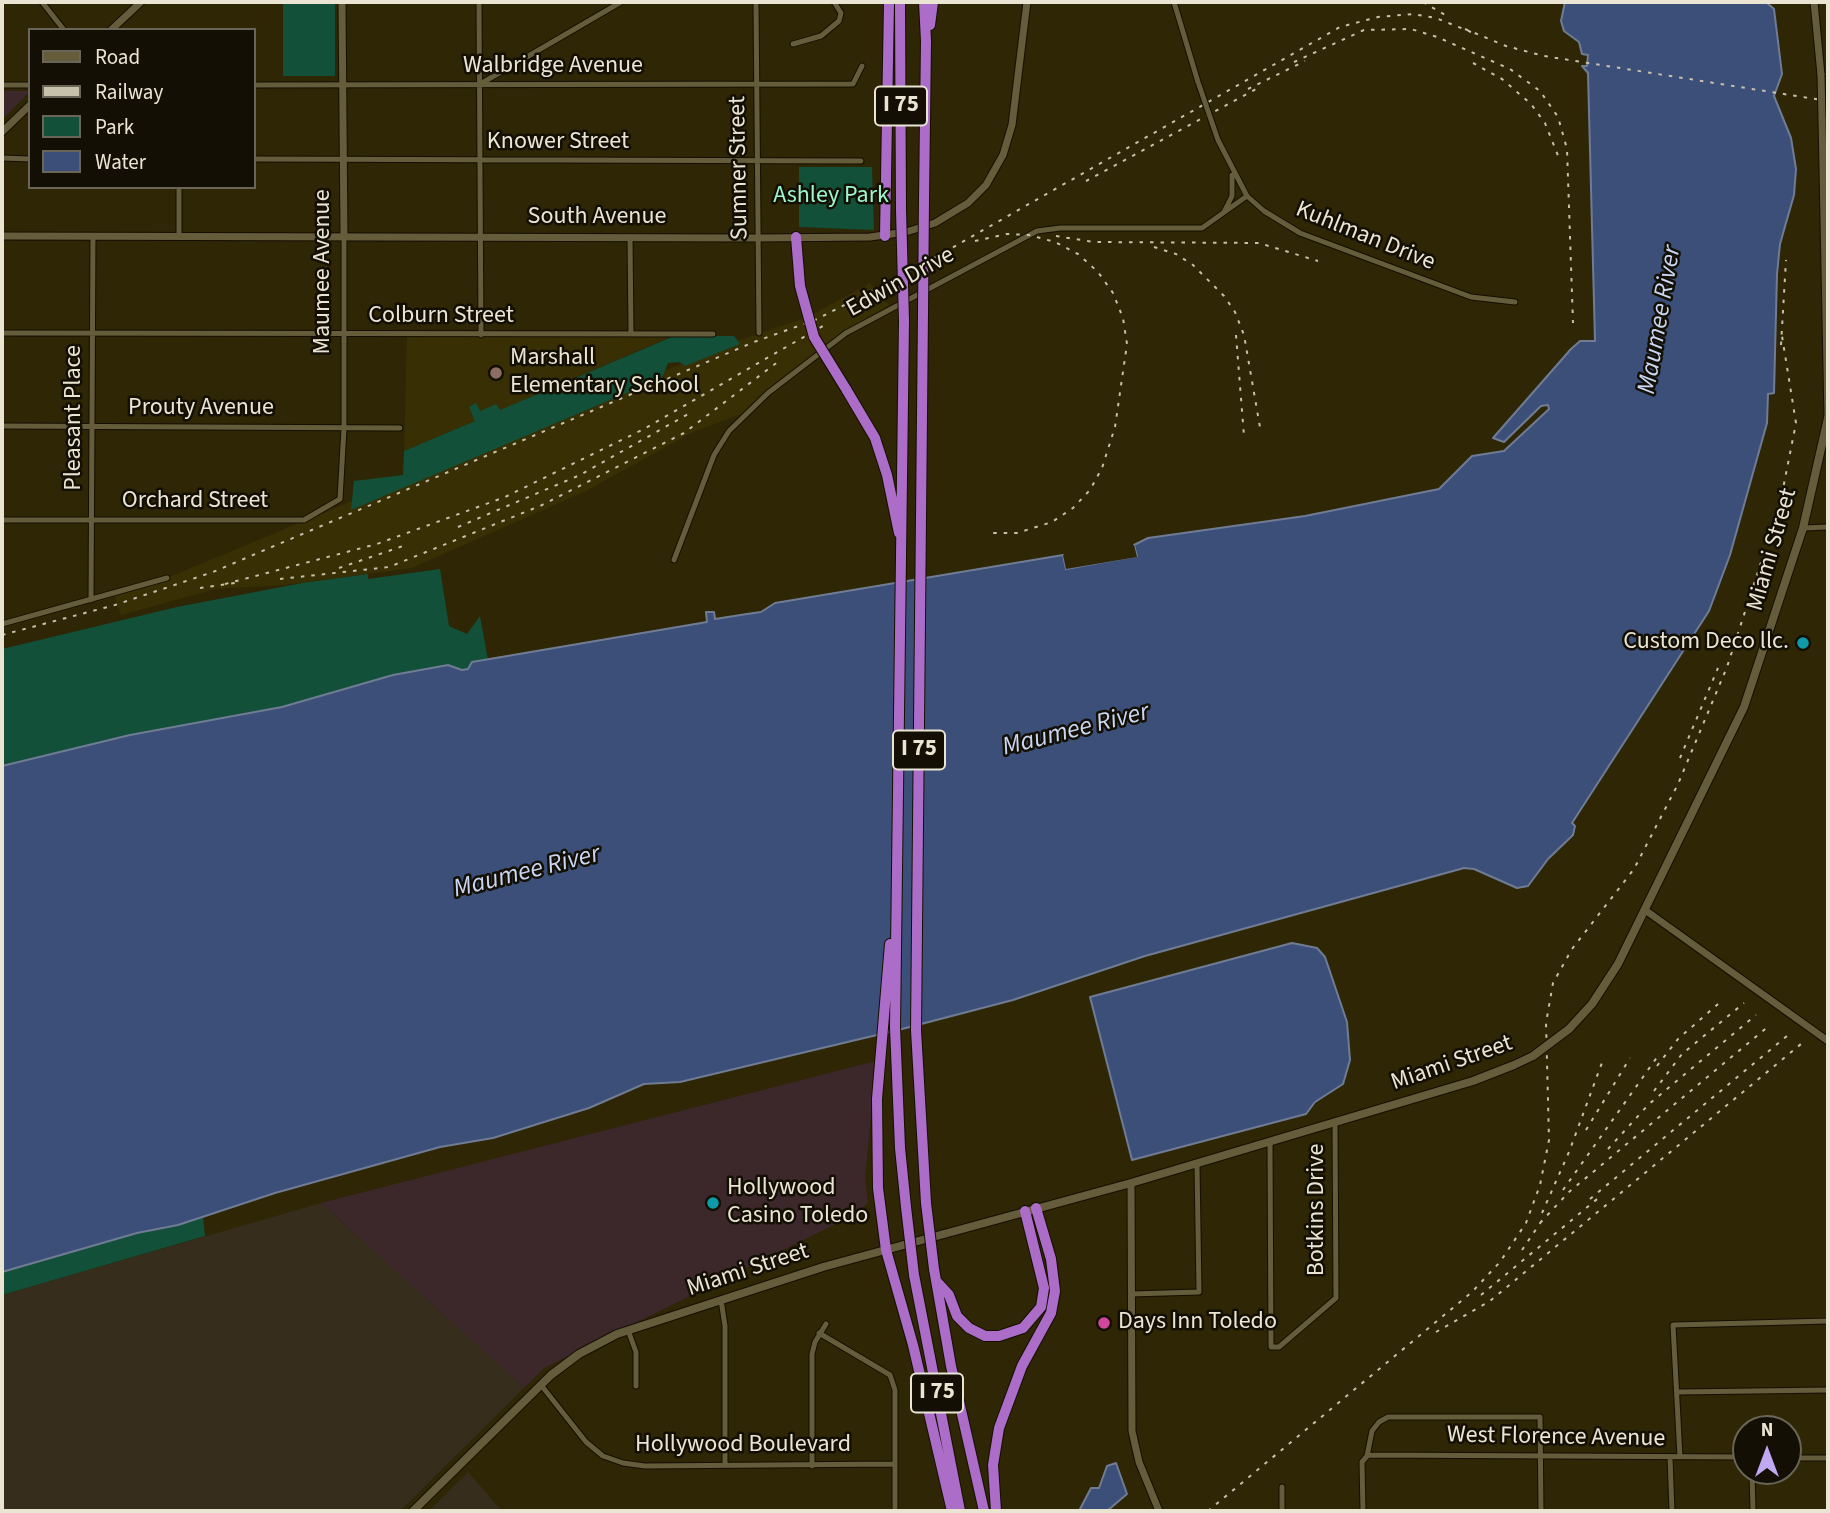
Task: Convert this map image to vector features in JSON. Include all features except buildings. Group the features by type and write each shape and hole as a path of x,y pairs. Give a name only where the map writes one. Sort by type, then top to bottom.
{"highway":[{"path":"885,236 889,2"},
{"name":"I 75","path":"900,2 904,553 897,857 896,1067 906,1207 914,1275 960,1511"},
{"name":"I 75","path":"924,2 926,41 918,1072 926,1203 935,1275 951,1366 984,1511"},
{"path":"926,41 933,2"},
{"path":"796,237 800,286 814,337 875,438 887,475 904,553"},
{"path":"897,857 878,1079 876,1157 886,1250 913,1345 952,1511"},
{"path":"935,1275 949,1295 957,1316 969,1328 985,1336 999,1336 1023,1328 1041,1307 1044,1288 1030,1209"},
{"path":"996,1511 993,1465 999,1427 1022,1367 1051,1313 1055,1291 1051,1259 1030,1209"}],"main road":[{"name":"Miami Street","path":"413,1511 540,1384 579,1354 628,1330 886,1250 1197,1164 1514,1065 1533,1056 1569,1029 1608,982 1646,910 1744,707 1803,528 1828,418"}],"street":[{"path":"42,2 62,28"},
{"path":"113,28 141,2"},
{"name":"Maumee Avenue","path":"304,520 332,505 343,494 342,2"},
{"path":"479,2 481,335"},
{"path":"480,85 621,2"},
{"name":"Sumner Street","path":"756,2 759,333"},
{"path":"793,44 821,36 839,21 841,13 834,2"},
{"name":"South Avenue","path":"2,236 758,238 885,236 922,228 950,216 977,195 996,169 1012,125 1027,2"},
{"name":"Kuhlman Drive","path":"1174,2 1198,82 1230,169 1247,196 1264,211 1300,233 1460,293 1515,302"},
{"name":"Miami Street","path":"1814,2 1821,75 1828,418"},
{"name":"Walbridge Avenue","path":"256,85 853,83 862,66"},
{"path":"2,85 28,85"},
{"path":"2,132 28,107"},
{"path":"2,158 28,159"},
{"name":"Knower Street","path":"256,159 861,161"},
{"path":"1219,218 1232,196 1230,169"},
{"path":"179,189 179,236"},
{"name":"Edwin Drive","path":"674,560 715,455 729,431 760,400 846,333 1037,231 1060,228 1192,229 1210,224 1247,196"},
{"name":"Pleasant Place","path":"91,600 93,236"},
{"path":"630,237 631,334"},
{"name":"Colburn Street","path":"2,332 713,334"},
{"name":"Prouty Avenue","path":"2,426 400,428"},
{"name":"Orchard Street","path":"2,520 304,520"},
{"path":"1803,528 1828,527"},
{"path":"2,624 167,578"},
{"path":"1646,910 1828,1041"},
{"name":"Botkins Drive","path":"1270,1142 1272,1347 1279,1347 1336,1298 1335,1122"},
{"path":"1131,1294 1187,1295 1199,1292 1197,1164"},
{"path":"1131,1183 1132,1431 1139,1462 1159,1511"},
{"path":"721,1300 725,1326 725,1465"},
{"path":"1680,1457 1673,1325 1828,1321"},
{"path":"812,1466 813,1354 819,1333 826,1324"},
{"path":"628,1330 636,1352 636,1386"},
{"path":"819,1333 890,1375 895,1390 895,1511"},
{"name":"Hollywood Boulevard","path":"540,1384 586,1442 610,1459 640,1466 895,1464"},
{"path":"1678,1392 1828,1390"},
{"path":"1363,1511 1362,1468 1372,1431 1379,1422 1388,1418 1539,1418 1541,1511"},
{"name":"West Florence Avenue","path":"1366,1456 1732,1457"},
{"path":"1670,1457 1672,1511"},
{"path":"1802,1458 1828,1458"},
{"path":"1752,1485 1753,1511"},
{"path":"1282,1487 1282,1511"}],"shaded area":[{"path":"2,91 28,91 28,93 2,120"},
{"path":"870,283 889,305 846,333 744,413 691,433 586,491 412,568 285,585 216,589 121,615 114,594 167,578 731,343 808,317"},
{"name":"Marshall Elementary School","path":"677,334 475,421 404,451 407,335"},
{"path":"876,1061 865,1179 868,1203 854,1215 544,1368 524,1388 321,1203"},
{"path":"321,1203 524,1388 400,1511 2,1511 2,1295"},
{"path":"468,1472 502,1511 429,1511"}],"green space":[{"path":"283,2 335,2 335,76 283,76"},
{"name":"Ashley Park","path":"799,167 872,167 874,230 799,227"},
{"path":"674,336 734,336 740,344 685,366 679,362 668,363 662,378 351,510 354,481 403,475 404,451 475,421 469,407 476,403 480,411 496,404 500,410"},
{"path":"440,569 449,626 467,634 480,616 488,660 472,662 468,669 462,670 448,665 393,675 282,707 130,735 2,766 2,649 177,607 302,583 368,574 368,579"},
{"path":"203,1215 205,1236 2,1295 2,1272 137,1233 178,1225"}],"water":[{"name":"Maumee River","path":"1565,2 1766,2 1774,9 1782,74 1774,96 1791,138 1796,169 1794,195 1780,244 1777,274 1774,393 1768,394 1767,423 1730,555 1709,611 1572,823 1575,826 1573,835 1548,859 1528,886 1517,888 1474,869 1464,868 1145,956 1013,1000 680,1082 644,1084 589,1108 493,1138 440,1147 275,1193 178,1225 137,1233 2,1272 2,766 130,735 282,707 393,675 448,665 462,670 468,669 472,662 707,622 706,612 714,612 715,619 761,612 775,603 1063,555 1066,569 1137,556 1134,545 1148,538 1305,516 1439,489 1472,456 1504,451 1549,409 1548,405 1541,406 1504,442 1493,438 1571,349 1580,341 1595,341 1588,73 1582,66 1587,66 1588,55 1582,54 1579,42 1564,31 1561,21"},
{"path":"1292,943 1317,948 1325,957 1347,1022 1350,1060 1343,1084 1315,1102 1306,1114 1132,1160 1090,997"},
{"path":"1116,1463 1127,1494 1107,1511 1079,1511 1091,1488 1099,1488 1107,1466"}],"pier":[{"path":"1134,545 1137,557 1066,569 1063,555 1067,555 1069,565 1132,554 1130,546"}],"railway":[{"path":"1423,2 1447,16"},
{"path":"2,635 115,605 213,572 754,342 815,320 913,270 1340,27 1378,17 1413,14 1436,18 1471,32"},
{"path":"1294,62 1364,30 1411,29 1437,37 1510,69 1540,91 1558,117 1567,149 1573,323"},
{"path":"1465,29 1506,46 1544,56 1828,101"},
{"path":"1248,89 1305,61"},
{"path":"1473,63 1502,79 1531,104 1545,123 1559,158"},
{"path":"1086,181 1258,88"},
{"path":"975,241 1007,234 1029,235 1055,242 1078,254 1098,272 1113,293 1123,318 1127,344 1115,427 1102,468 1090,490 1073,508 1052,522 1017,533 991,533"},
{"path":"1056,236 1094,242 1259,243 1318,261"},
{"path":"1154,247 1176,254 1193,265 1224,296 1235,312 1244,335 1261,433"},
{"path":"1781,345 1786,260"},
{"path":"225,584 377,544 505,497 642,430 828,323"},
{"path":"1236,335 1244,436"},
{"path":"1208,1511 1472,1292 1500,1262 1526,1223 1540,1185 1549,1140 1546,1023 1553,983 1572,949 1634,869 1678,784 1727,667 1780,504 1796,423 1782,336"},
{"path":"280,579 389,567 540,506 684,433 779,361"},
{"path":"458,527 580,475 690,413"},
{"path":"339,568 406,545"},
{"path":"200,588 235,583"},
{"path":"1680,758 1718,668"},
{"path":"1654,1091 1682,1054 1744,1003"},
{"path":"1657,1066 1678,1039 1718,1004"},
{"path":"1608,1149 1649,1104 1756,1015"},
{"path":"1540,1223 1569,1192 1770,1025"},
{"path":"1590,1199 1787,1036"},
{"path":"1436,1332 1490,1301 1801,1044"},
{"path":"1563,1190 1660,1053"},
{"path":"1586,1130 1630,1058"},
{"path":"1542,1213 1569,1152 1603,1060"},
{"path":"1481,1295 1602,1195"},
{"path":"1522,1250 1545,1216"}],"place":[{"name":"Marshall Elementary School","path":"496,373"},
{"name":"Custom Deco llc.","path":"1803,643"},
{"name":"Hollywood Casino Toledo","path":"713,1203"},
{"name":"Days Inn Toledo","path":"1104,1323"}]}
